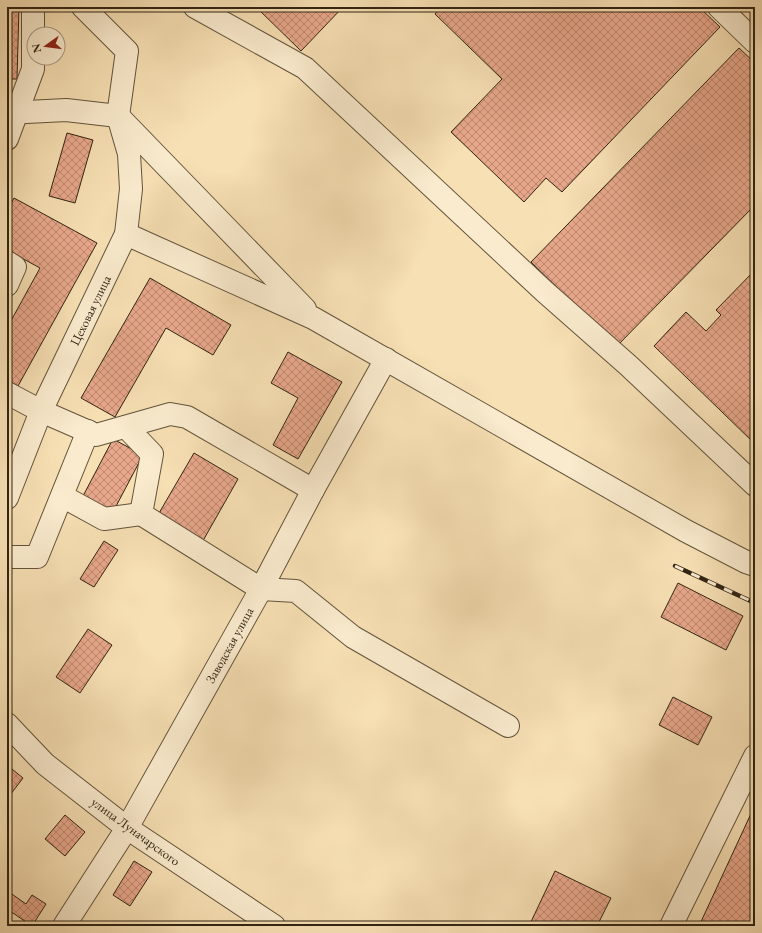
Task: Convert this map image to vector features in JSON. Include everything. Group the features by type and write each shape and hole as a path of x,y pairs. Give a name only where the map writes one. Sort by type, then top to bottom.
{"street":[{"path":"7,139 12,113 34,69 33,7"},
{"path":"83,7 127,51 118,116"},
{"path":"195,7 306,68 545,292 629,366 755,485"},
{"path":"719,7 755,42"},
{"path":"12,113 66,110 118,116 313,318"},
{"name":"Цеховая улица","path":"7,498 41,411 126,234 131,189 130,154 118,116"},
{"path":"126,234 313,318 686,531 746,562 755,565"},
{"path":"7,262 15,267 7,285"},
{"name":"Заводская улица","path":"64,926 127,828 261,589 313,490 386,359"},
{"path":"7,393 41,411 96,435 170,414 187,416 313,490"},
{"path":"126,426 152,454 141,514"},
{"path":"7,557 37,557 88,431"},
{"path":"62,496 104,519 141,514 261,589 296,591 353,637 508,726"},
{"name":"улица Луначарского","path":"7,724 45,764 127,828 274,926"},
{"path":"670,926 755,756"}],"building":[{"path":"7,7 19,7 17,79 7,79"},
{"path":"256,7 343,7 301,51"},
{"path":"441,7 699,7 720,27 562,192 546,178 524,202 451,132 502,79 435,14"},
{"path":"739,48 755,63 755,205 617,346 531,262"},
{"path":"67,133 93,140 75,203 49,196"},
{"path":"14,198 97,243 18,386 7,380 7,328 40,268 7,250 7,211"},
{"path":"755,270 755,444 654,346 686,312 706,331 721,315 716,310"},
{"path":"150,278 231,325 213,355 166,328 115,417 81,398"},
{"path":"288,352 342,382 298,459 273,445 298,398 271,383"},
{"path":"113,439 143,455 113,512 83,496"},
{"path":"194,453 238,479 200,546 155,520"},
{"path":"104,541 118,550 94,587 80,579"},
{"path":"678,583 743,616 726,650 661,617"},
{"path":"88,629 112,645 80,693 56,677"},
{"path":"673,697 712,717 698,745 659,725"},
{"path":"7,765 23,778 7,799"},
{"path":"755,805 755,926 699,926"},
{"path":"65,815 85,832 65,856 45,839"},
{"path":"134,861 152,872 130,906 113,895"},
{"path":"555,871 611,898 597,926 529,926"},
{"path":"9,892 26,904 32,895 46,904 32,926 7,909 7,894"}],"railway":[{"path":"675,566 755,603"}]}
